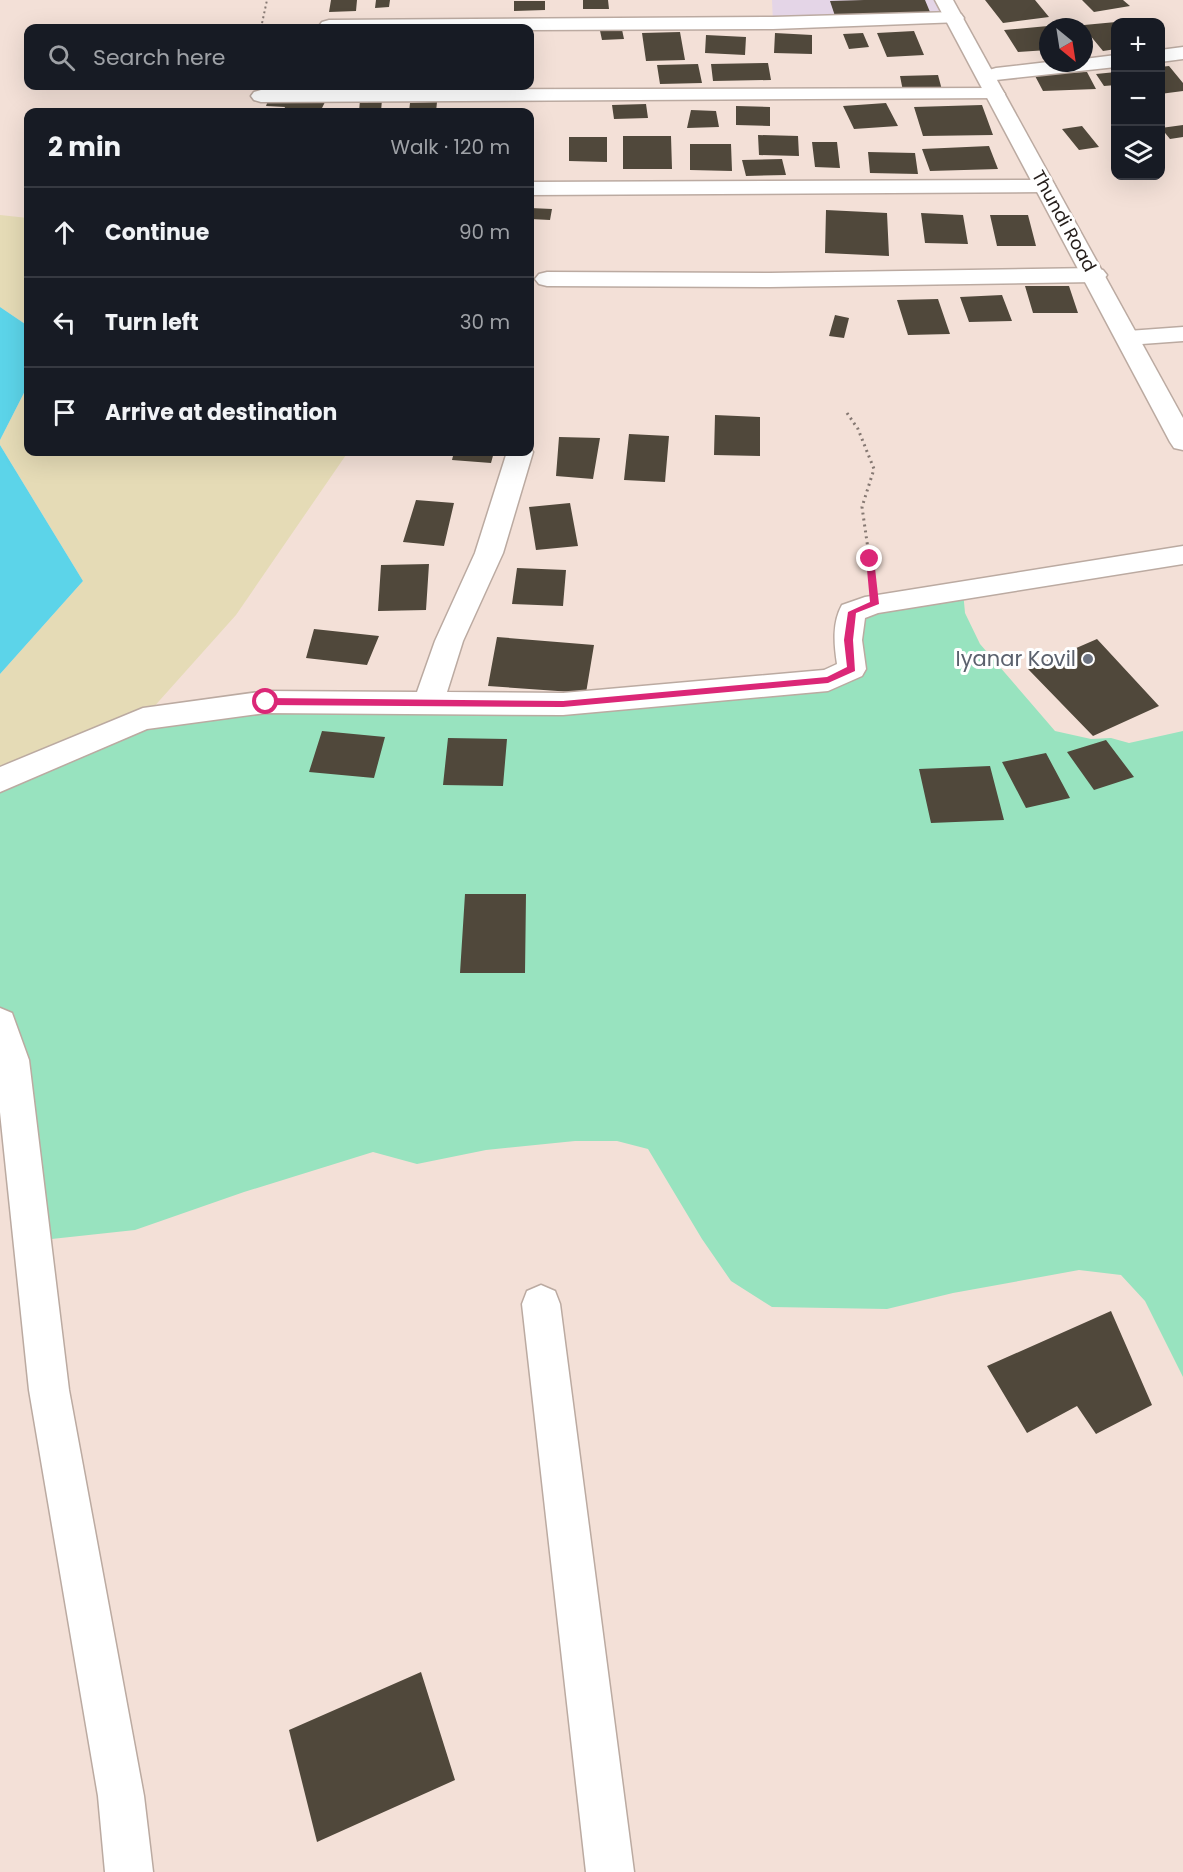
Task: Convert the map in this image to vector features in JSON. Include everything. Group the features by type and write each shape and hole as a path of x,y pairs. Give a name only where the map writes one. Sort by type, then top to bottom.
{"street":[{"path":"534,25 773,23 949,9"},
{"name":"Thundi Road","path":"949,9 996,84 1044,186 1095,275 1183,442"},
{"path":"1165,55 1183,53"},
{"path":"261,96 996,84 1111,62"},
{"path":"534,189 1044,186"},
{"path":"547,279 770,280 1095,275"},
{"path":"1128,338 1183,334"},
{"path":"428,704 449,641 489,553 519,456"},
{"path":"0,780 143,719 266,702 563,704 828,680 852,669 848,640 852,612 874,604 1183,555"},
{"path":"0,1023 12,1060 49,1390 121,1796 129,1872"},
{"path":"541,1304 610,1872"}],"path":[{"path":"262,24 267,0"},
{"path":"847,413 858,429 874,469 862,507 874,604"}],"shaded area":[{"path":"772,0 944,0 954,18 773,23"}],"green space":[{"path":"963,591 965,613 980,644 1055,731 1091,739 1111,738 1129,743 1183,731 1183,1377 1145,1301 1121,1275 1079,1270 953,1293 887,1309 772,1307 731,1281 702,1239 648,1149 617,1141 575,1141 486,1150 417,1164 373,1152 244,1192 135,1230 33,1241 0,1023 0,780 143,719 428,704 852,669 852,612"}],"sand":[{"path":"0,215 24,218 24,323 0,307"},
{"path":"24,393 24,456 345,456 236,615 143,719 0,780 0,674 83,581 0,445 0,440"}],"water":[{"path":"0,307 24,323 24,393 0,440"},
{"path":"0,445 83,581 0,674"}],"building":[{"path":"331,0 357,0 356,11 329,12"},
{"path":"376,0 390,0 389,7 375,8"},
{"path":"583,0 608,0 609,9 583,9"},
{"path":"925,0 930,12 835,16 830,1"},
{"path":"985,0 1035,0 1049,17 1039,18 1003,23"},
{"path":"1082,0 1123,0 1130,6 1094,12"},
{"path":"514,1 545,1 545,10 514,11"},
{"path":"1111,22 1111,50 1103,51 1093,39 1093,24"},
{"path":"621,25 624,39 602,40 599,26"},
{"path":"1039,27 1039,51 1018,52 1004,30"},
{"path":"914,31 924,55 887,57 877,33"},
{"path":"680,32 685,60 646,61 642,33"},
{"path":"775,33 812,35 812,54 774,53"},
{"path":"863,33 869,47 849,49 843,34"},
{"path":"706,35 746,37 745,55 705,53"},
{"path":"768,63 771,80 713,81 711,64"},
{"path":"698,64 702,83 660,84 657,65"},
{"path":"1165,66 1169,66 1183,83 1183,91 1165,93"},
{"path":"1087,72 1096,89 1043,91 1034,74"},
{"path":"1111,72 1111,85 1104,86 1096,74"},
{"path":"938,75 942,90 903,91 900,76"},
{"path":"269,98 325,102 322,108 266,106"},
{"path":"382,99 381,108 359,108 360,100"},
{"path":"437,102 436,108 409,108 410,103"},
{"path":"886,103 898,126 854,129 843,106"},
{"path":"646,104 648,118 614,119 612,105"},
{"path":"982,105 993,135 923,136 914,107"},
{"path":"736,106 770,107 770,126 736,125"},
{"path":"691,110 716,111 719,127 687,128"},
{"path":"1183,125 1183,137 1170,139 1165,133 1165,127"},
{"path":"1082,126 1099,147 1079,150 1062,129"},
{"path":"758,135 798,136 799,156 759,155"},
{"path":"623,136 671,136 672,169 623,169"},
{"path":"569,137 607,137 607,162 569,161"},
{"path":"812,142 837,142 840,168 815,167"},
{"path":"690,144 731,144 732,171 690,170"},
{"path":"989,146 998,169 930,171 922,149"},
{"path":"868,152 915,153 918,174 870,173"},
{"path":"782,159 786,175 746,176 742,160"},
{"path":"534,208 552,209 550,220 534,219"},
{"path":"826,210 887,213 889,256 825,253"},
{"path":"921,213 963,215 968,244 925,243"},
{"path":"990,215 1028,215 1036,246 997,246"},
{"path":"1025,286 1069,286 1078,313 1033,313"},
{"path":"1002,295 1012,321 969,322 960,297"},
{"path":"938,299 950,334 908,335 897,300"},
{"path":"835,315 849,318 844,338 829,336"},
{"path":"715,415 760,417 760,456 714,455"},
{"path":"629,434 669,436 665,482 624,480"},
{"path":"559,437 600,438 593,479 556,476"},
{"path":"453,456 493,456 491,463 452,460"},
{"path":"416,500 454,503 444,546 403,542"},
{"path":"570,503 578,546 536,550 529,507"},
{"path":"429,564 426,610 378,611 381,565"},
{"path":"517,568 566,570 563,606 512,604"},
{"path":"314,629 379,636 367,665 306,658"},
{"path":"497,637 594,645 586,693 488,686"},
{"path":"1097,639 1159,706 1093,736 1028,669"},
{"path":"322,731 385,737 374,778 309,772"},
{"path":"448,738 507,739 503,786 443,785"},
{"path":"1106,740 1134,777 1094,790 1067,752"},
{"path":"1046,753 1070,798 1026,808 1002,762"},
{"path":"990,766 1004,820 931,823 919,769"},
{"path":"465,894 526,894 525,973 460,973"},
{"path":"1111,1311 1152,1405 1096,1434 1077,1406 1027,1433 987,1366"},
{"path":"421,1672 455,1780 317,1842 289,1730"}],"place":[{"name":"Iyanar Kovil","path":"1088,659"}],"route":[{"path":"266,702 563,704 828,680 852,669 848,640 852,612 874,604 870,559"}]}
